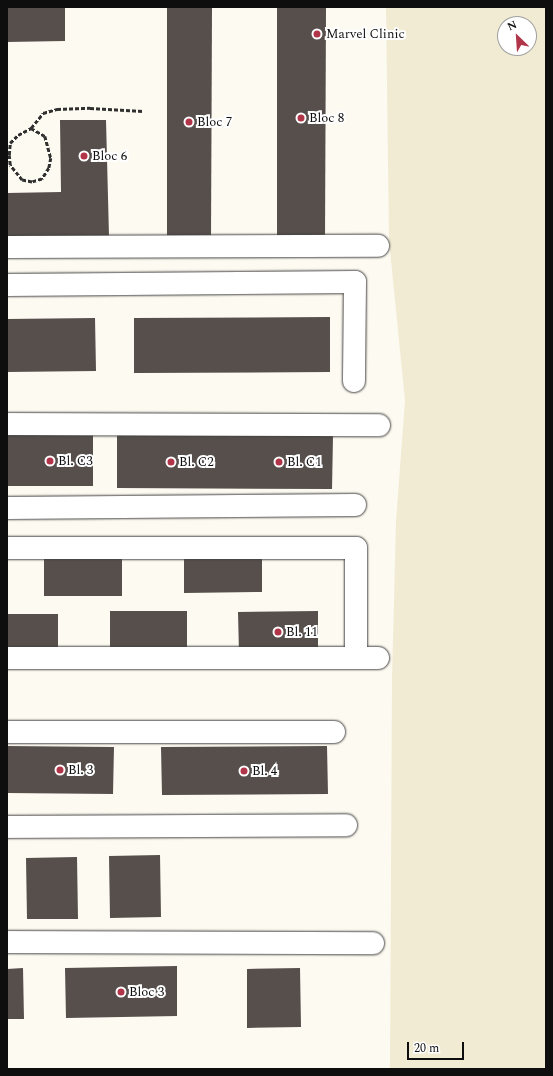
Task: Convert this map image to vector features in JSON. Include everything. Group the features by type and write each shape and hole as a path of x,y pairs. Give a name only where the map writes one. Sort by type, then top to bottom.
{"lane":[{"path":"7,246 378,246"},
{"path":"7,285 355,282 354,381"},
{"path":"7,424 379,425"},
{"path":"7,508 355,505"},
{"path":"7,548 356,548 356,658"},
{"path":"7,658 378,658"},
{"path":"7,732 334,732"},
{"path":"7,827 346,825"},
{"path":"7,942 373,943"}],"path":[{"path":"31,128 45,136 51,158 49,168 42,179 32,182 22,180 9,166 10,143 18,135 31,128 36,119 43,112 57,109 90,108 144,111"}],"shaded area":[{"path":"386,7 546,7 546,1069 390,1069 392,678 396,521 405,401 389,240"}],"building":[{"path":"7,7 65,7 65,41 7,42"},
{"name":"Bloc 7","path":"167,7 212,7 211,238 167,238"},
{"name":"Bloc 8","path":"277,7 326,7 325,238 277,238"},
{"name":"Bloc 6","path":"60,120 106,120 109,236 7,238 7,193 61,192"},
{"path":"330,317 330,372 134,373 134,318"},
{"path":"95,318 96,371 7,372 7,319"},
{"name":"Bl. C3","path":"7,435 93,435 93,486 7,486"},
{"path":"117,435 333,436 332,489 117,488"},
{"path":"184,554 262,554 262,592 184,593"},
{"path":"122,557 122,596 44,596 44,558"},
{"path":"110,611 187,611 187,649 110,650"},
{"name":"Bl. 11","path":"318,611 318,651 239,653 238,612"},
{"path":"7,614 58,614 58,652 7,652"},
{"name":"Bl. 3","path":"7,746 114,747 113,794 7,793"},
{"name":"Bl. 4","path":"327,746 328,794 162,795 161,747"},
{"path":"160,855 161,917 110,918 109,856"},
{"path":"77,857 78,919 27,919 26,858"},
{"name":"Bloc 3","path":"177,966 177,1016 66,1018 65,968"},
{"path":"23,968 24,1019 7,1019 7,969"},
{"path":"300,968 301,1027 247,1028 247,969"}],"place":[{"name":"Marvel Clinic","path":"317,34"},
{"name":"Bloc 8","path":"301,118"},
{"name":"Bloc 7","path":"189,122"},
{"name":"Bloc 6","path":"84,156"},
{"name":"Bl. C3","path":"50,461"},
{"name":"Bl. C2","path":"171,462"},
{"name":"Bl. C1","path":"279,462"},
{"name":"Bl. 11","path":"278,632"},
{"name":"Bl. 3","path":"60,770"},
{"name":"Bl. 4","path":"244,771"},
{"name":"Bloc 3","path":"121,992"}]}
